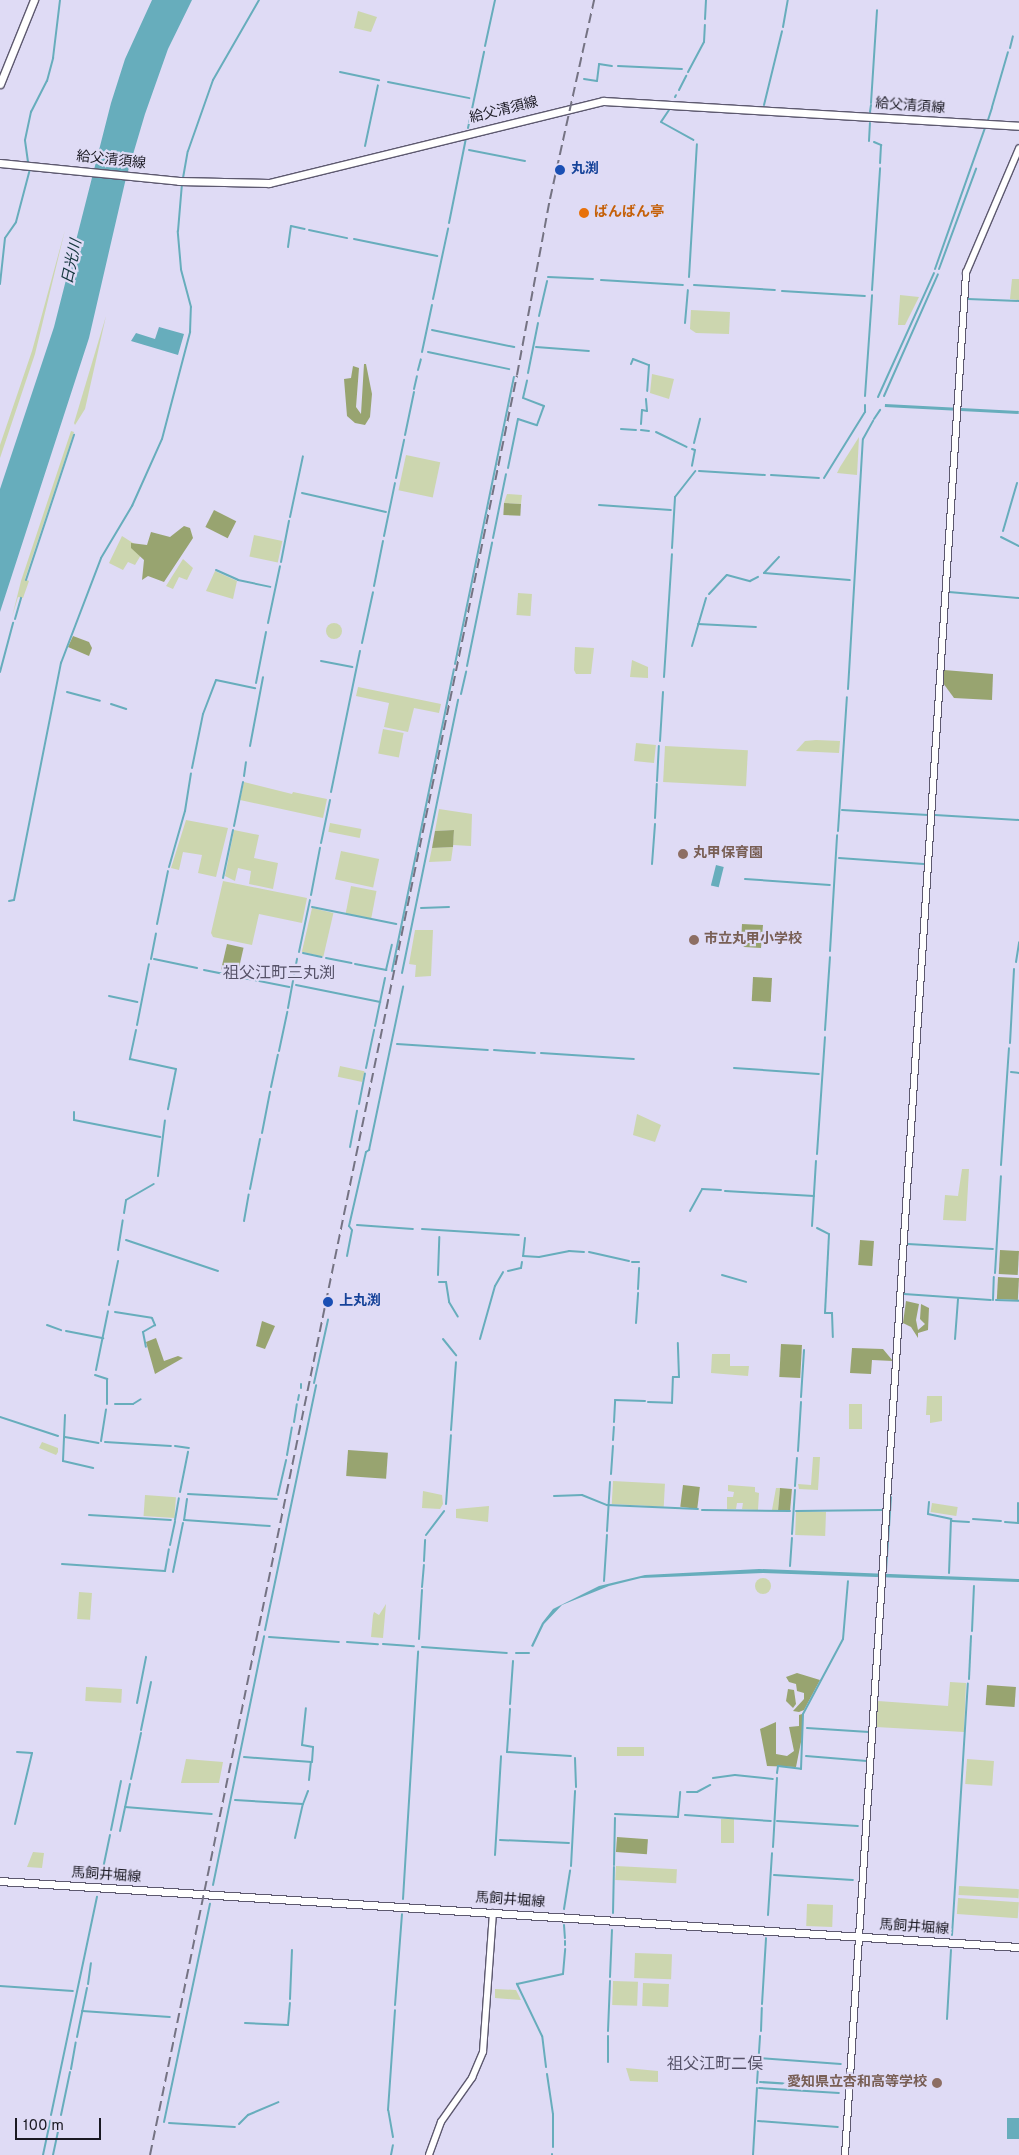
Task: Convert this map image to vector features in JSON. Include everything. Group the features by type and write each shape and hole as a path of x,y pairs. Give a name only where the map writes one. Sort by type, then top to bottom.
{"main road":[{"path":"0,84 34,0"},
{"name":"給父清須線","path":"0,163 182,181 268,183 603,101 1019,126"},
{"name":"馬飼井堀線","path":"0,1881 1019,1947"}],"street":[{"path":"844,2155 966,273 1019,149"},
{"path":"429,2155 441,2122 472,2078 483,2052 493,1913"}],"green space":[{"path":"358,11 377,17 371,32 354,28"},
{"path":"65,230 35,354 0,458 0,445 32,351"},
{"path":"1012,279 1019,279 1019,300 1010,299"},
{"path":"900,295 919,297 905,325 898,325"},
{"path":"691,310 730,312 729,334 696,333 690,329"},
{"path":"106,316 85,409 75,425 74,423"},
{"path":"364,364 366,364 372,394 370,417 365,425 355,423 347,416 344,379 351,378 353,366 359,368 356,407 361,414"},
{"path":"652,374 674,379 669,399 650,393"},
{"path":"71,431 74,432 25,579 29,581 23,598 18,597 12,617 21,581"},
{"path":"859,437 857,475 837,473 840,467"},
{"path":"406,455 440,462 433,497 399,490"},
{"path":"507,494 522,495 521,504 504,503"},
{"path":"504,503 521,504 520,516 503,515"},
{"path":"214,510 236,521 228,538 205,527"},
{"path":"184,526 190,528 193,538 164,582 148,576 142,580 144,560 131,548 131,543 147,545 151,532 170,537"},
{"path":"254,535 282,541 278,563 249,557"},
{"path":"122,536 144,550 135,565 128,562 123,570 109,563"},
{"path":"183,559 193,568 187,580 179,577 173,589 166,586"},
{"path":"215,571 237,581 233,599 206,591"},
{"path":"518,593 532,594 530,616 516,615"},
{"path":"334,623 340,625 342,631 340,637 334,639 328,637 326,631 328,625"},
{"path":"73,636 89,642 92,648 89,656 68,647"},
{"path":"575,647 594,648 591,674 576,674 574,670"},
{"path":"632,660 648,667 648,678 630,677"},
{"path":"944,670 993,674 992,700 954,698 943,683"},
{"path":"358,687 441,704 439,713 414,708 408,732 384,727 389,703 356,696"},
{"path":"383,729 404,733 399,758 378,754"},
{"path":"805,741 840,741 839,753 796,751"},
{"path":"636,743 656,745 654,763 634,761"},
{"path":"665,746 748,750 746,786 663,782"},
{"path":"244,782 292,794 293,792 327,799 323,818 240,800"},
{"path":"439,809 472,814 471,846 453,845 454,830 435,831"},
{"path":"186,820 228,828 216,877 198,873 202,855 183,852 179,870 171,868"},
{"path":"330,823 361,829 360,838 328,832"},
{"path":"234,830 259,835 254,858 278,863 273,889 249,884 251,871 238,868 235,881 225,876"},
{"path":"454,830 453,847 432,848 435,831"},
{"path":"453,847 451,861 429,862 432,848"},
{"path":"341,851 379,859 373,887 335,879"},
{"path":"223,881 307,898 302,923 259,914 252,945 213,937 211,933"},
{"path":"351,886 377,891 371,918 346,913"},
{"path":"312,908 333,913 323,957 302,952"},
{"path":"742,924 763,925 761,948 744,947 741,942"},
{"path":"415,930 433,930 431,976 415,977 416,965 409,964"},
{"path":"227,944 244,948 238,973 221,969"},
{"path":"753,977 772,978 771,1002 752,1001"},
{"path":"340,1066 364,1071 362,1082 338,1077"},
{"path":"637,1114 661,1125 655,1142 633,1135"},
{"path":"962,1169 969,1169 966,1221 943,1220 945,1195 958,1196"},
{"path":"860,1240 874,1241 872,1266 858,1265"},
{"path":"1000,1250 1019,1251 1018,1275 999,1274"},
{"path":"998,1277 1019,1278 1018,1300 997,1299"},
{"path":"906,1301 919,1304 916,1320 918,1330 925,1324 920,1319 921,1304 929,1308 928,1330 918,1333 918,1338 911,1327 903,1323"},
{"path":"262,1321 275,1326 265,1349 256,1346"},
{"path":"156,1338 164,1361 178,1356 183,1358 155,1374 146,1342"},
{"path":"781,1344 802,1345 800,1378 779,1377"},
{"path":"852,1348 883,1349 893,1361 872,1360 871,1374 850,1373"},
{"path":"712,1354 730,1354 730,1366 749,1366 748,1376 711,1373"},
{"path":"927,1396 942,1396 942,1421 930,1423 930,1415 926,1415"},
{"path":"849,1404 862,1404 862,1429 849,1429"},
{"path":"42,1442 58,1448 56,1455 39,1448"},
{"path":"348,1450 388,1453 386,1479 346,1476"},
{"path":"813,1457 820,1457 818,1490 799,1489 798,1484 811,1485"},
{"path":"613,1481 665,1484 664,1507 612,1504"},
{"path":"683,1485 700,1487 697,1509 680,1507"},
{"path":"728,1485 755,1487 755,1492 759,1493 758,1510 742,1509 743,1503 737,1503 736,1509 727,1509 727,1497 733,1497 734,1492 728,1491"},
{"path":"776,1488 780,1488 778,1510 772,1510"},
{"path":"780,1488 792,1489 790,1511 778,1510"},
{"path":"423,1491 442,1495 443,1504 440,1509 422,1508"},
{"path":"145,1495 176,1497 174,1518 144,1516"},
{"path":"932,1503 958,1507 956,1516 931,1512"},
{"path":"489,1506 488,1522 456,1518 456,1509"},
{"path":"796,1511 826,1512 825,1536 795,1535"},
{"path":"760,1578 766,1578 771,1583 769,1592 760,1594 755,1589 755,1583"},
{"path":"79,1592 92,1593 90,1620 77,1619"},
{"path":"386,1604 383,1638 371,1637 374,1612 379,1615"},
{"path":"797,1673 820,1680 804,1710 799,1712 793,1711 804,1699 804,1693 797,1691 796,1684 789,1682 786,1677"},
{"path":"950,1682 966,1683 964,1732 876,1727 878,1701 948,1706"},
{"path":"987,1685 1016,1687 1015,1707 986,1705"},
{"path":"86,1687 122,1689 121,1703 85,1701"},
{"path":"788,1689 794,1690 796,1704 793,1708 786,1701"},
{"path":"802,1714 803,1732 796,1767 767,1766 760,1729 776,1722 776,1754 787,1756 794,1751 789,1727 799,1726 799,1715"},
{"path":"617,1747 644,1747 644,1756 617,1756"},
{"path":"186,1759 223,1762 219,1783 181,1783"},
{"path":"967,1759 994,1761 992,1786 965,1784"},
{"path":"721,1819 734,1819 734,1843 721,1843"},
{"path":"617,1837 648,1839 647,1854 616,1852"},
{"path":"33,1852 44,1853 42,1868 27,1867"},
{"path":"616,1866 677,1869 676,1883 615,1880"},
{"path":"959,1886 1019,1889 1018,1898 959,1895"},
{"path":"958,1898 1019,1902 1018,1918 957,1914"},
{"path":"807,1904 833,1905 832,1927 806,1926"},
{"path":"635,1953 672,1954 671,1979 634,1978"},
{"path":"613,1981 638,1982 637,2006 612,2005"},
{"path":"643,1983 669,1984 668,2007 642,2006"},
{"path":"495,1989 516,1990 521,2000 495,1998"},
{"path":"626,2068 658,2071 658,2082 630,2081"}],"water":[{"name":"日光川","path":"152,0 192,0 168,49 145,114 126,178 89,338 0,612 0,489 54,327 111,103 125,59"},
{"path":"159,327 184,334 178,355 131,341 136,333 155,339"},
{"path":"885,404 1019,411 1019,414 885,407"},
{"path":"716,865 724,867 719,887 711,885"},
{"path":"759,1569 1019,1579 1019,1582 763,1573 641,1578 609,1586 562,1605 544,1624 533,1647 531,1646 542,1623 553,1609 599,1586 645,1575"},
{"path":"1007,2118 1019,2118 1019,2139 1007,2139"}],"waterway":[{"path":"28,162 25,140 31,112 47,81 53,58 60,0"},
{"path":"183,178 188,151 213,80 259,0"},
{"path":"485,46 495,0"},
{"path":"705,19 706,0"},
{"path":"783,27 788,0"},
{"path":"871,103 877,10"},
{"path":"688,72 704,42 705,25"},
{"path":"764,105 782,31"},
{"path":"1010,48 1013,36"},
{"path":"468,128 484,52"},
{"path":"992,107 1008,52"},
{"path":"584,79 597,81 599,64 612,66"},
{"path":"618,66 682,69"},
{"path":"340,72 379,80"},
{"path":"679,90 686,76"},
{"path":"388,82 469,98"},
{"path":"365,146 378,85"},
{"path":"870,112 871,105"},
{"path":"988,120 992,108"},
{"path":"669,110 661,122 693,140"},
{"path":"869,141 870,123"},
{"path":"935,269 985,128"},
{"path":"449,223 466,138"},
{"path":"874,142 881,145 880,163"},
{"path":"689,277 697,144"},
{"path":"469,150 525,161"},
{"path":"872,290 880,168"},
{"path":"0,284 5,238 16,222 30,169"},
{"path":"939,269 976,169"},
{"path":"9,901 14,900 61,663 101,558 132,506 162,439 190,332 191,307 181,269 178,231 182,183"},
{"path":"288,247 291,226 305,229"},
{"path":"433,299 448,229"},
{"path":"309,230 347,238"},
{"path":"354,239 437,256"},
{"path":"878,397 934,273"},
{"path":"884,396 938,274"},
{"path":"548,277 593,279"},
{"path":"601,280 683,285"},
{"path":"539,316 547,281"},
{"path":"694,285 775,290"},
{"path":"685,323 688,290"},
{"path":"782,291 865,296"},
{"path":"865,396 872,295"},
{"path":"968,299 1019,301"},
{"path":"422,352 432,305"},
{"path":"528,373 538,323"},
{"path":"432,330 514,347"},
{"path":"536,347 589,351"},
{"path":"428,352 509,369"},
{"path":"418,370 421,359"},
{"path":"631,364 633,359 649,365 647,391"},
{"path":"414,389 417,376"},
{"path":"455,664 514,377"},
{"path":"508,468 518,419 537,425 544,406 523,398 527,380"},
{"path":"405,435 414,392"},
{"path":"641,424 642,410 647,411 646,399"},
{"path":"824,478 865,412 865,405"},
{"path":"874,419 880,410"},
{"path":"694,443 700,419"},
{"path":"848,689 863,439 873,421"},
{"path":"621,429 636,430"},
{"path":"641,430 649,431"},
{"path":"656,432 687,447"},
{"path":"26,580 74,435"},
{"path":"396,478 404,440"},
{"path":"692,449 695,450 692,466"},
{"path":"290,517 303,456"},
{"path":"672,548 675,497 695,471"},
{"path":"699,471 765,475"},
{"path":"493,538 506,474"},
{"path":"771,475 819,478"},
{"path":"384,536 395,483"},
{"path":"1003,531 1017,483"},
{"path":"302,493 386,512"},
{"path":"599,505 671,510"},
{"path":"281,562 289,521"},
{"path":"1001,537 1019,546"},
{"path":"374,586 383,541"},
{"path":"467,666 492,543"},
{"path":"664,677 672,554"},
{"path":"764,573 779,557"},
{"path":"268,623 280,566"},
{"path":"216,570 238,580 270,587"},
{"path":"764,573 850,580"},
{"path":"709,594 727,575 750,581 758,577"},
{"path":"362,643 373,592"},
{"path":"949,592 1019,598"},
{"path":"15,619 21,598"},
{"path":"692,646 706,598"},
{"path":"0,672 13,623"},
{"path":"698,624 756,627"},
{"path":"256,683 266,632"},
{"path":"331,792 360,651"},
{"path":"321,661 352,667"},
{"path":"392,971 454,669"},
{"path":"461,694 466,672"},
{"path":"250,746 263,677"},
{"path":"192,768 203,714 216,680 255,688"},
{"path":"67,692 100,701"},
{"path":"660,741 663,692"},
{"path":"838,831 847,697"},
{"path":"402,973 458,700"},
{"path":"111,704 126,709"},
{"path":"657,781 659,746"},
{"path":"244,776 246,762"},
{"path":"169,867 185,811 191,773"},
{"path":"234,826 243,782"},
{"path":"655,818 657,784"},
{"path":"321,843 330,800"},
{"path":"842,810 928,815"},
{"path":"935,815 1019,820"},
{"path":"652,864 655,824"},
{"path":"223,878 233,830"},
{"path":"830,951 837,835"},
{"path":"311,895 320,848"},
{"path":"839,858 924,864"},
{"path":"157,924 168,871"},
{"path":"745,879 830,885"},
{"path":"299,952 310,900"},
{"path":"312,907 396,924"},
{"path":"421,908 449,907"},
{"path":"151,959 156,933"},
{"path":"1016,962 1019,942"},
{"path":"355,964 386,970 392,945"},
{"path":"303,953 322,957"},
{"path":"825,1030 830,957"},
{"path":"326,958 352,963"},
{"path":"154,959 197,968"},
{"path":"288,1008 297,959"},
{"path":"137,1025 149,964"},
{"path":"1010,1043 1014,969"},
{"path":"204,970 289,987"},
{"path":"375,1026 385,978"},
{"path":"296,985 380,1002"},
{"path":"347,1256 352,1230 349,1226 366,1152 369,1150 403,987"},
{"path":"109,996 137,1002"},
{"path":"279,1051 287,1012"},
{"path":"136,1030 130,1059 176,1069 168,1109"},
{"path":"366,1068 374,1030"},
{"path":"817,1154 825,1037"},
{"path":"397,1044 488,1050"},
{"path":"1001,1165 1009,1048"},
{"path":"494,1050 535,1053"},
{"path":"541,1053 634,1059"},
{"path":"271,1087 278,1055"},
{"path":"734,1068 819,1074"},
{"path":"1011,1072 1019,1073"},
{"path":"359,1104 365,1074"},
{"path":"262,1133 270,1092"},
{"path":"350,1147 357,1111"},
{"path":"74,1112 74,1120 160,1137"},
{"path":"158,1176 165,1120"},
{"path":"250,1189 260,1139"},
{"path":"812,1226 816,1161"},
{"path":"995,1273 1001,1176"},
{"path":"124,1213 126,1200 154,1184"},
{"path":"690,1211 702,1189 721,1190"},
{"path":"725,1191 814,1196"},
{"path":"244,1221 249,1194"},
{"path":"118,1250 123,1220"},
{"path":"357,1225 413,1229"},
{"path":"817,1228 829,1234 825,1313 832,1313 833,1337"},
{"path":"422,1229 519,1235"},
{"path":"438,1275 439,1237"},
{"path":"525,1238 523,1256 539,1257 569,1251 584,1252"},
{"path":"126,1240 218,1271"},
{"path":"908,1244 993,1249"},
{"path":"589,1252 629,1261"},
{"path":"109,1305 118,1261"},
{"path":"508,1271 521,1268 522,1262"},
{"path":"632,1262 639,1262"},
{"path":"638,1289 639,1268"},
{"path":"480,1339 495,1286 503,1272"},
{"path":"722,1275 746,1282"},
{"path":"993,1300 994,1277"},
{"path":"439,1282 446,1282 449,1302 458,1317"},
{"path":"636,1323 638,1293"},
{"path":"904,1294 991,1300"},
{"path":"955,1339 958,1299"},
{"path":"996,1300 1019,1301"},
{"path":"96,1370 108,1311"},
{"path":"115,1312 152,1318 155,1325 143,1332 146,1347"},
{"path":"314,1383 328,1320"},
{"path":"47,1325 61,1330"},
{"path":"66,1331 103,1338"},
{"path":"443,1339 456,1355"},
{"path":"648,1402 672,1403 673,1377 679,1377 678,1343"},
{"path":"801,1397 804,1350"},
{"path":"451,1430 456,1362"},
{"path":"95,1375 107,1379 107,1404"},
{"path":"265,1630 316,1385"},
{"path":"298,1400 299,1395"},
{"path":"115,1404 133,1404 141,1399"},
{"path":"614,1422 615,1400 645,1401"},
{"path":"798,1451 801,1402"},
{"path":"294,1422 297,1404"},
{"path":"101,1441 106,1409"},
{"path":"65,1415 63,1461 93,1468"},
{"path":"0,1417 58,1436"},
{"path":"287,1455 292,1427"},
{"path":"613,1440 614,1427"},
{"path":"446,1504 451,1435"},
{"path":"65,1437 98,1443"},
{"path":"105,1442 171,1446"},
{"path":"175,1446 189,1448"},
{"path":"611,1474 613,1446"},
{"path":"180,1492 188,1452"},
{"path":"795,1486 797,1458"},
{"path":"278,1495 286,1460"},
{"path":"607,1531 610,1482"},
{"path":"792,1534 795,1490"},
{"path":"188,1494 277,1499"},
{"path":"554,1496 582,1495 607,1505 698,1509"},
{"path":"886,1571 891,1497"},
{"path":"175,1520 179,1498"},
{"path":"187,1499 184,1520 270,1526"},
{"path":"929,1502 928,1514 951,1519 949,1573"},
{"path":"1018,1503 1018,1523"},
{"path":"702,1510 790,1511"},
{"path":"796,1511 883,1510"},
{"path":"426,1535 444,1511"},
{"path":"89,1515 171,1520"},
{"path":"973,1519 1001,1521"},
{"path":"952,1521 969,1522"},
{"path":"170,1545 175,1522"},
{"path":"1005,1522 1019,1523"},
{"path":"173,1572 183,1523"},
{"path":"604,1581 607,1535"},
{"path":"790,1566 792,1538"},
{"path":"424,1561 425,1540"},
{"path":"62,1564 165,1571 169,1549"},
{"path":"422,1587 424,1565"},
{"path":"777,1773 778,1766 801,1769 803,1714 843,1639 848,1581"},
{"path":"972,1631 974,1586"},
{"path":"419,1639 422,1590"},
{"path":"213,1885 264,1636"},
{"path":"969,1679 971,1636"},
{"path":"269,1637 339,1642"},
{"path":"347,1642 378,1644"},
{"path":"383,1644 414,1646"},
{"path":"422,1647 507,1653"},
{"path":"403,1899 418,1651"},
{"path":"516,1653 529,1653"},
{"path":"137,1703 146,1657"},
{"path":"510,1704 513,1661"},
{"path":"141,1730 151,1682"},
{"path":"952,1935 968,1684"},
{"path":"244,1757 312,1762 313,1747 302,1745 306,1708"},
{"path":"510,1709 507,1752 571,1756"},
{"path":"807,1728 869,1732"},
{"path":"131,1779 141,1733"},
{"path":"15,1824 32,1753 17,1752"},
{"path":"495,1855 501,1756"},
{"path":"806,1756 867,1761"},
{"path":"575,1758 576,1787"},
{"path":"309,1780 311,1762"},
{"path":"713,1778 735,1775 773,1779"},
{"path":"773,1847 777,1778"},
{"path":"111,1830 121,1781"},
{"path":"120,1831 130,1784"},
{"path":"687,1792 697,1792 710,1785"},
{"path":"235,1800 303,1804 308,1791"},
{"path":"571,1866 575,1791"},
{"path":"615,1814 678,1817 680,1792"},
{"path":"295,1838 303,1804"},
{"path":"125,1807 212,1814"},
{"path":"685,1815 771,1821"},
{"path":"614,1865 615,1818"},
{"path":"777,1821 858,1826"},
{"path":"101,1878 110,1835"},
{"path":"500,1840 569,1843"},
{"path":"768,1915 772,1853"},
{"path":"613,1913 614,1867"},
{"path":"564,1909 570,1870"},
{"path":"774,1875 853,1880"},
{"path":"51,2115 97,1897"},
{"path":"164,2122 210,1904"},
{"path":"395,2005 402,1914"},
{"path":"564,1925 565,1938"},
{"path":"610,1977 612,1930"},
{"path":"762,2004 766,1938"},
{"path":"546,2067 542,2036 517,1984 563,1974 565,1949"},
{"path":"290,1999 292,1950"},
{"path":"947,2019 951,1950"},
{"path":"88,1984 91,1963"},
{"path":"608,2031 610,1981"},
{"path":"0,1986 73,1991"},
{"path":"77,2037 87,1988"},
{"path":"245,2023 288,2025 290,2003"},
{"path":"761,2031 762,2008"},
{"path":"393,2137 388,2110 395,2010"},
{"path":"82,2011 170,2017"},
{"path":"608,2036 608,2062"},
{"path":"757,2083 760,2036"},
{"path":"71,2069 76,2042"},
{"path":"759,2058 841,2064"},
{"path":"61,2115 70,2072"},
{"path":"547,2074 553,2114 553,2147"},
{"path":"760,2082 840,2087"},
{"path":"753,2155 757,2088"},
{"path":"759,2088 839,2093"},
{"path":"239,2124 248,2115 278,2102"},
{"path":"43,2155 50,2121"},
{"path":"758,2121 838,2127"},
{"path":"53,2155 60,2122"},
{"path":"169,2123 235,2127"},
{"path":"391,2155 393,2145"}],"railway":[{"path":"150,2155 517,375 550,199 594,0"}],"place":[{"name":"丸渕","path":"560,170"},
{"name":"ばんばん亭","path":"584,213"},
{"name":"丸甲保育園","path":"683,854"},
{"name":"市立丸甲小学校","path":"694,940"},
{"name":"上丸渕","path":"328,1302"},
{"name":"愛知県立杏和高等学校","path":"937,2083"}],"district":[{"name":"祖父江町三丸渕","path":"279,974"},
{"name":"祖父江町二俣","path":"715,2065"}]}
